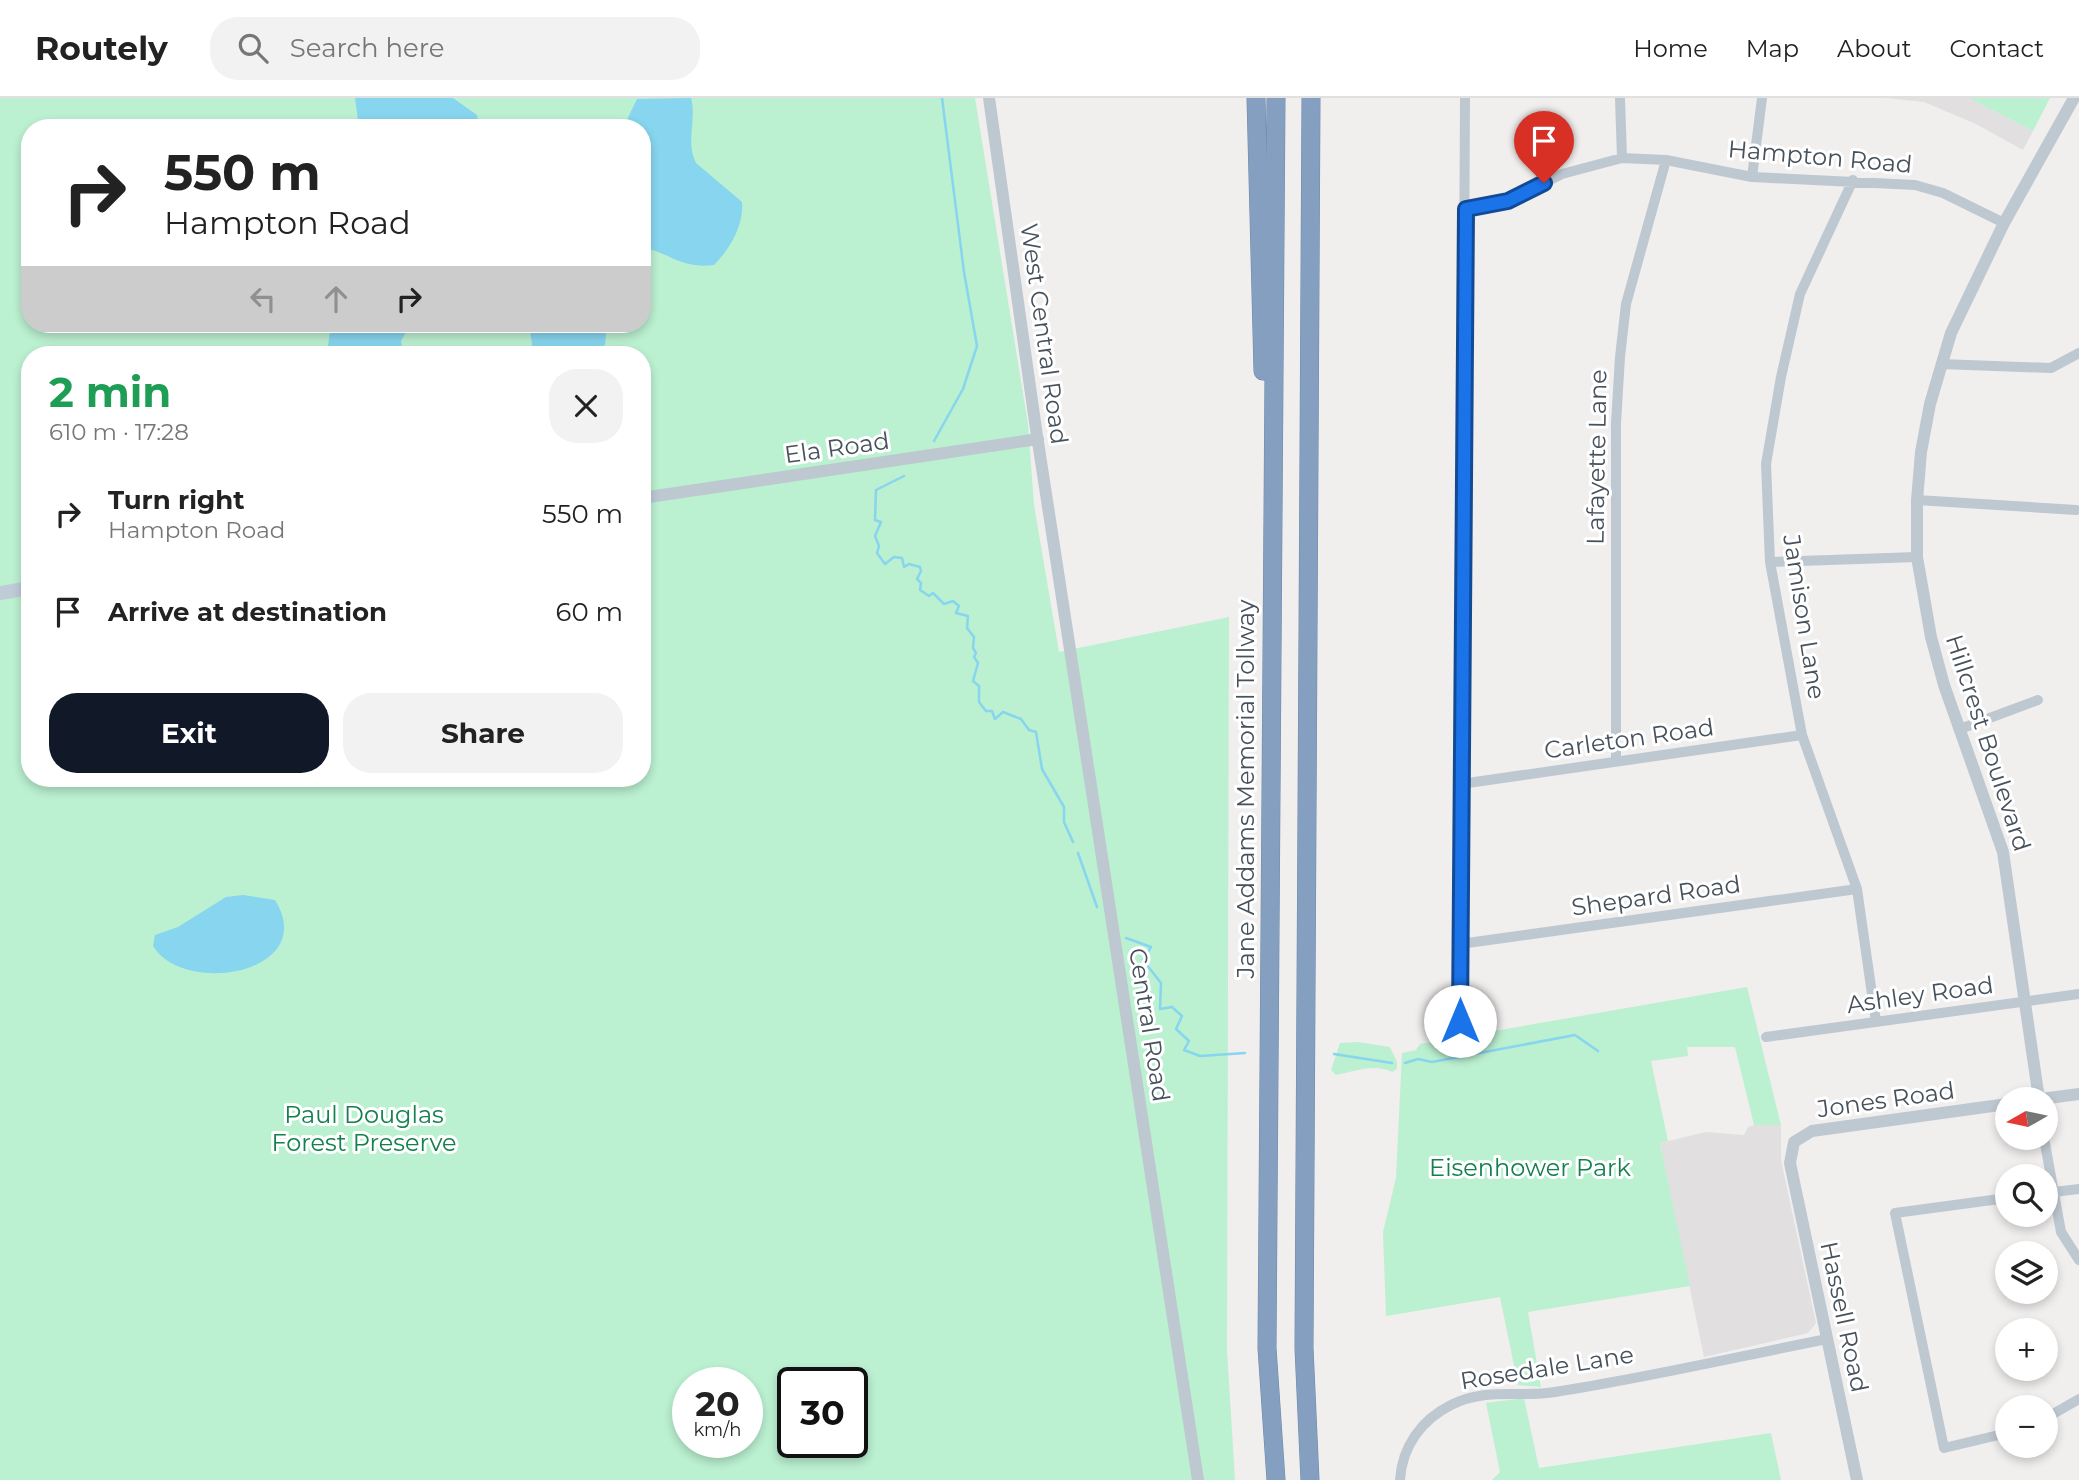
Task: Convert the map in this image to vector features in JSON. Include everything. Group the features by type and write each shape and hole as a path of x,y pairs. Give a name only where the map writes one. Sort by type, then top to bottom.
{"highway":[{"path":"1256,98 1259,286 1272,555"},
{"name":"Jane Addams Memorial Tollway","path":"1276,98 1268,1348 1276,1480"},
{"path":"1310,1480 1304,1348 1311,98"}],"main road":[{"path":"0,593 21,590"}],"street":[{"name":"West Central Road","path":"989,98 1059,576"},
{"path":"1460,1021 1465,98"},
{"path":"1620,98 1622,158"},
{"path":"1752,177 1762,98"},
{"name":"Hillcrest Boulevard","path":"2038,1087 2003,852 1931,636 1917,557 1917,500 1921,452 1941,364 1951,333 2004,223 2074,98"},
{"name":"Hampton Road","path":"1466,209 1508,201 1562,174 1622,158 1666,160 1752,177 1915,185 1943,193 2004,223"},
{"name":"Lafayette Lane","path":"1616,761 1616,423 1619,357 1628,293 1666,160"},
{"name":"Jamison Lane","path":"1853,180 1800,294 1781,377 1766,464 1770,562 1802,735 1857,889 1876,1022"},
{"path":"1941,364 2051,368 2079,353"},
{"name":"Ela Road","path":"651,497 1038,439"},
{"path":"1917,500 2076,510"},
{"path":"1770,562 1917,557"},
{"name":"Central Road","path":"1059,576 1198,1480"},
{"path":"1960,729 2038,700"},
{"name":"Carleton Road","path":"1461,784 1802,735"},
{"name":"Shepard Road","path":"1460,944 1857,889"},
{"name":"Ashley Road","path":"1766,1037 2079,994"},
{"path":"2058,1097 2079,1094"},
{"name":"Jones Road","path":"1790,1163 1794,1142 1812,1131 1995,1106"},
{"name":"Hassell Road","path":"1790,1163 1857,1480"},
{"path":"2058,1192 2079,1189"},
{"path":"1995,1200 1895,1213 1944,1448 1995,1436"},
{"path":"2058,1223 2061,1233 2079,1260"},
{"name":"Rosedale Lane","path":"1400,1480 1401,1462 1418,1431 1451,1404 1496,1392 1552,1393 1827,1339"},
{"path":"2058,1411 2079,1399"}],"shaded area":[{"path":"1885,98 1969,98 2033,131 2023,150 1976,124 1924,102"},
{"path":"1781,1125 1781,1160 1816,1323 1808,1333 1704,1357 1660,1143 1706,1132 1744,1135 1748,1127"}],"green space":[{"name":"Paul Douglas Forest Preserve","path":"0,98 975,98 1028,424 1034,505 1059,652 1229,617 1227,1350 1235,1480 0,1480"},
{"path":"1969,98 2050,98 2033,131"},
{"name":"Eisenhower Park","path":"1747,987 1781,1125 1754,1125 1735,1047 1687,1047 1688,1056 1651,1061 1668,1141 1660,1143 1690,1286 1528,1312 1541,1387 1518,1385 1500,1297 1386,1316 1383,1232 1396,1178 1402,1053 1416,1050 1420,1044"},
{"path":"1358,1042 1390,1047 1397,1062 1397,1069 1392,1072 1371,1068 1336,1075 1331,1070 1340,1043"},
{"path":"1524,1398 1539,1468 1771,1433 1781,1480 1492,1480 1500,1472 1486,1403"}],"water":[{"path":"355,98 453,98 477,115 478,119 358,119"},
{"path":"691,98 691,147 696,163 742,202 741,219 735,236 714,265 684,263 651,250 651,119 627,119 637,99"},
{"path":"330,333 406,333 401,341 402,346 328,346"},
{"path":"530,333 606,333 605,345 602,346 532,344"},
{"path":"243,895 275,900 284,925 279,945 264,960 242,969 217,973 191,971 169,962 153,946 155,935 178,927 226,897"}],"waterway":[{"path":"934,441 963,389 977,346 964,272 942,98"},
{"path":"904,476 876,490 875,520 881,522 875,536 879,546 877,553 885,564 894,557 902,558 904,567 909,564 920,567 917,579 921,583 920,590 929,596 933,593 944,604 953,601 959,606 956,613 968,616 967,628 974,637 974,657 978,663 973,681 979,686 979,702 986,711 992,711 995,719 1003,712 1021,719 1029,730 1036,732 1042,769 1064,807 1064,822 1073,842"},
{"path":"1078,853 1097,907"},
{"path":"1126,938 1151,947 1143,960 1161,983 1160,1009 1172,1007 1182,1016 1176,1029 1189,1041 1184,1050 1200,1056 1245,1053"},
{"path":"1405,1063 1418,1059 1432,1062 1575,1035 1598,1051"},
{"path":"1334,1054 1392,1063"}],"route":[{"path":"1460,1021 1466,209 1508,201 1544,183"}]}
